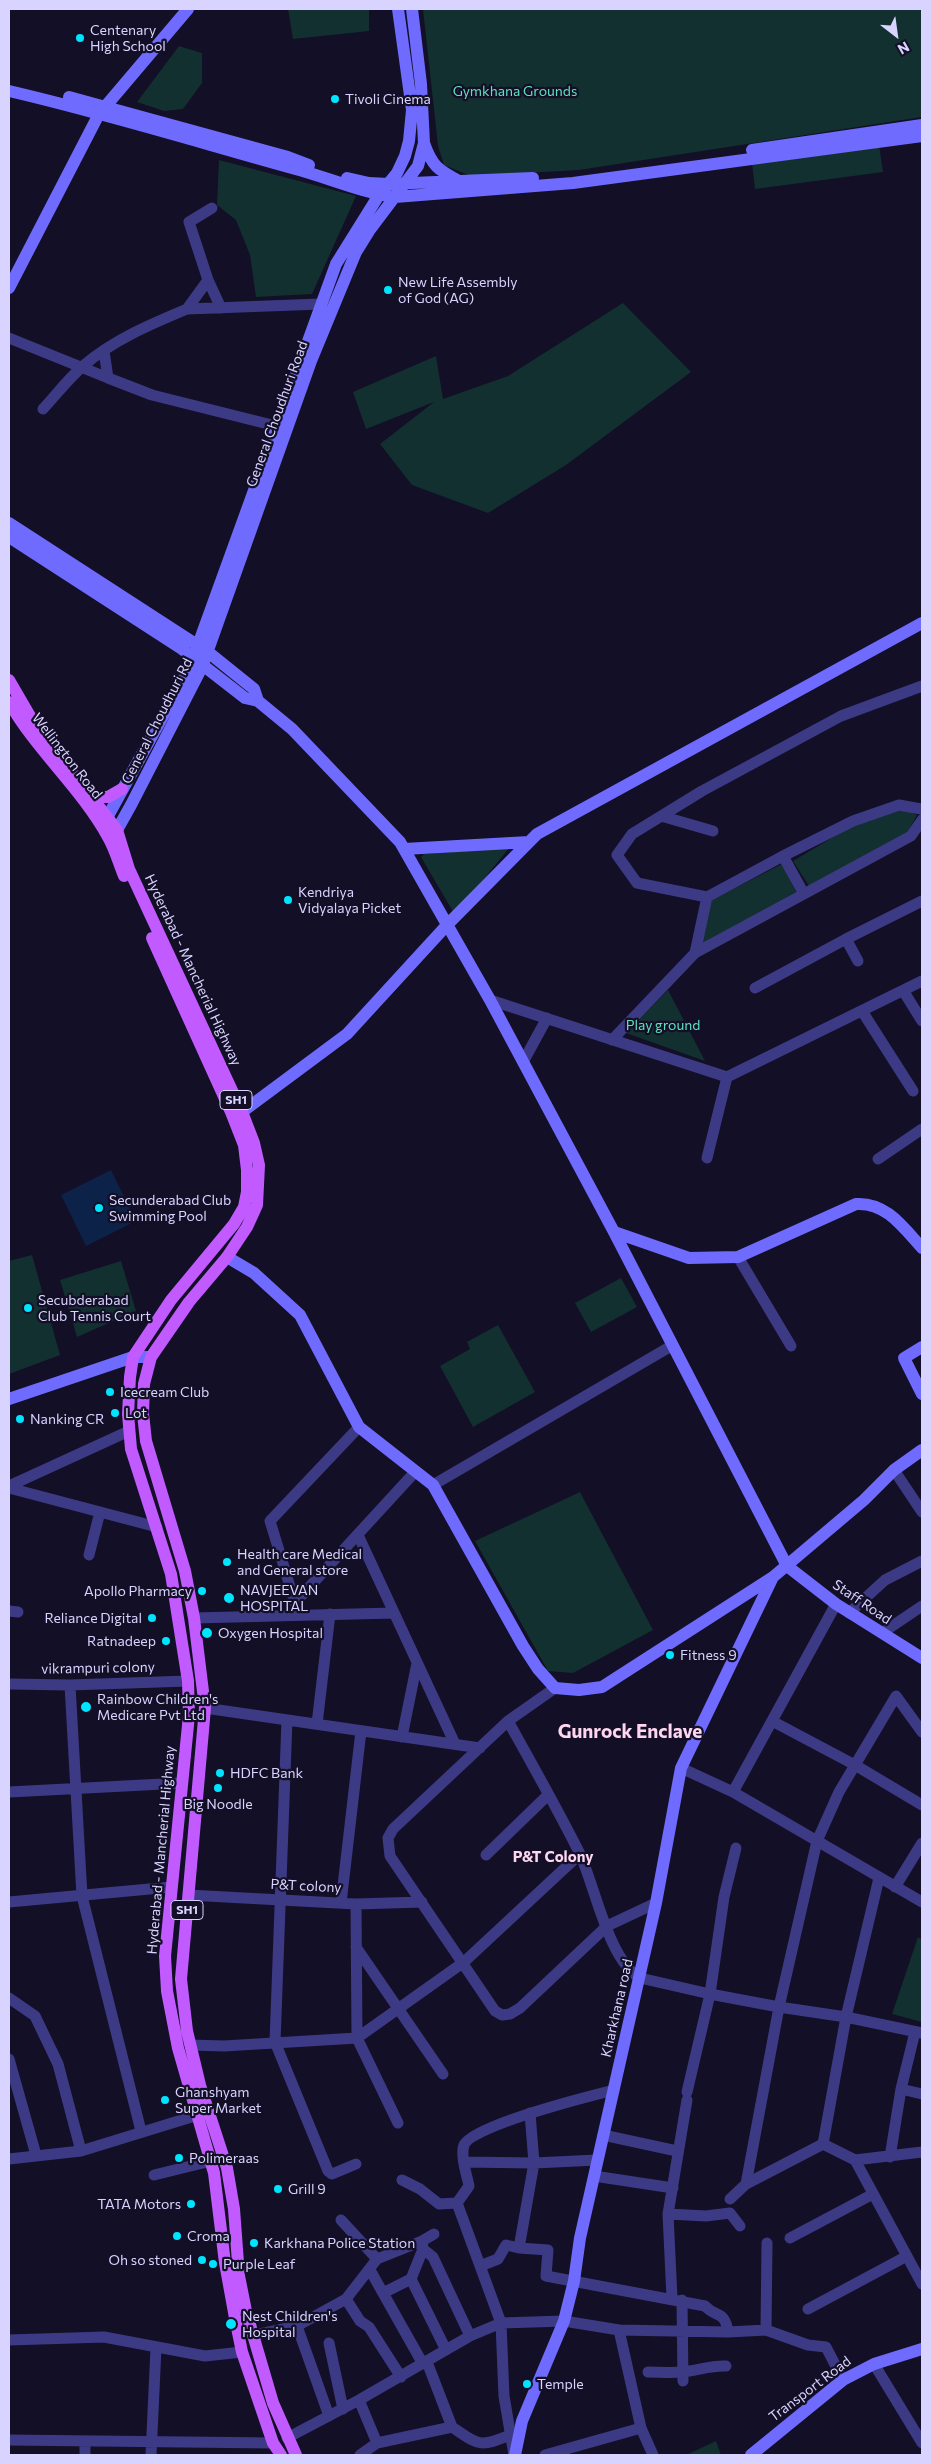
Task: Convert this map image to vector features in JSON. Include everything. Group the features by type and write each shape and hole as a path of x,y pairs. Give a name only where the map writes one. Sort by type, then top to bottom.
{"main road":[{"path":"9,288 103,110 188,9"},
{"path":"109,828 122,789 200,655 276,426 336,264 378,195 388,184 405,156 409,141 412,110 398,9"},
{"path":"395,197 418,166 424,143 421,84 412,9"},
{"path":"9,82 303,171 359,190 395,197 461,182 580,175 922,126"},
{"path":"9,91 103,110 288,156 347,178 369,183 405,184 433,189 573,183 922,136"},
{"path":"424,143 430,159 438,170 461,182"},
{"path":"359,190 370,210"},
{"name":"General Choudhuri Road","path":"200,655 311,361 356,252 395,197"},
{"path":"9,523 200,655 245,698 258,701 292,730 400,842 490,1000 614,1232 787,1566"},
{"path":"9,537 200,655"},
{"path":"242,1112 347,1034 447,925 537,834 922,623"},
{"name":"General Choudhuri Rd","path":"109,828 200,655"},
{"name":"SH1","path":"9,680 34,722 94,797 109,828"},
{"name":"Wellington Road","path":"9,702 21,724 83,800 109,828"},
{"path":"94,797 108,797 122,789"},
{"name":"Hyderabad - Mancherial Highway","path":"109,828 242,1112 257,1152 259,1187 256,1205 247,1227 227,1257 189,1302 151,1357 144,1384 146,1441 185,1571 194,1618 205,1708 181,1979 190,2045 227,2168 234,2209 239,2276 246,2311 255,2335 273,2403 296,2455"},
{"name":"Hyderabad - Mancherial Highway","path":"109,828 244,1145 247,1170 247,1192 244,1207 234,1224 171,1300 133,1358 128,1396 130,1449 171,1574 188,1681 189,1715 165,1956 167,1990 180,2055 214,2173 225,2263 242,2352 273,2443 281,2455"},
{"path":"404,849 529,842"},
{"path":"614,1232 689,1258 738,1257 856,1204 870,1203 881,1207 922,1248"},
{"path":"227,1257 254,1273 300,1315 359,1427 433,1486 524,1646 538,1669 555,1688 579,1690 602,1687 773,1577 864,1500 894,1470 922,1450"},
{"path":"922,1347 904,1358 922,1394"},
{"path":"9,1399 133,1358 151,1357"},
{"name":"Staff Road","path":"787,1566 849,1613 922,1658"},
{"name":"Kharkhana road","path":"514,2455 522,2421 564,2321 574,2281 580,2238 656,1903 681,1768 773,1577"},
{"path":"214,2173 227,2168"},
{"name":"Transport Road","path":"751,2455 843,2380 874,2364 922,2349"}],"street":[{"path":"212,208 189,222 208,280 221,308"},
{"path":"187,309 208,280"},
{"path":"43,409 82,366 137,330 187,309 321,304"},
{"path":"9,338 152,395 276,426"},
{"path":"104,352 108,378"},
{"path":"612,1040 695,953 911,836 922,813 899,805 854,821 783,856 707,897 638,884 617,855 632,834 702,791 841,716 922,686"},
{"path":"661,816 713,831"},
{"path":"783,856 804,894"},
{"path":"695,953 707,897"},
{"path":"754,988 922,901"},
{"path":"846,939 858,961"},
{"path":"490,1000 727,1077 904,992 922,981"},
{"path":"904,992 922,1021"},
{"path":"862,1011 912,1091"},
{"path":"523,1062 547,1018"},
{"path":"706,1158 727,1077"},
{"path":"878,1159 922,1129"},
{"path":"738,1257 791,1346"},
{"path":"433,1486 672,1345"},
{"path":"295,1603 270,1521 359,1427"},
{"path":"9,1487 129,1431"},
{"path":"894,1470 922,1512"},
{"path":"283,1616 415,1472"},
{"path":"9,1487 157,1527"},
{"path":"89,1555 100,1512"},
{"path":"358,1535 455,1744"},
{"path":"849,1613 885,1580 922,1561"},
{"path":"733,1792 836,1604"},
{"path":"882,1633 922,1606"},
{"path":"194,1618 394,1613"},
{"path":"318,1724 330,1614"},
{"path":"402,1737 417,1663"},
{"name":"vikrampuri colony","path":"9,1684 70,1685 188,1681"},
{"path":"70,1685 82,1896 141,2131"},
{"path":"555,1688 508,1721 393,1829 388,1838 390,1856 464,1962 495,2011 502,2015 510,2014 520,2008 607,1926 656,1903"},
{"path":"746,2184 779,2007 817,1841 839,1792 896,1696 922,1732"},
{"path":"205,1708 480,1748"},
{"path":"287,1720 275,2042 328,2171 332,2174 356,2164"},
{"path":"508,1721 580,1854 624,1965 640,1978 710,1994 846,2017 919,2033 901,2089 890,2157"},
{"path":"772,1721 855,1765 922,1805"},
{"path":"341,1903 361,1731"},
{"path":"681,1768 733,1792 922,1902"},
{"path":"9,1792 182,1783"},
{"path":"486,1855 548,1795"},
{"path":"895,1887 922,1843"},
{"path":"682,2376 681,2331 668,2214 687,2096 710,1994 724,1897 736,1848"},
{"path":"190,2045 224,2046 357,2038 464,1962 580,1854"},
{"path":"823,2144 846,2017 879,1878"},
{"path":"9,1902 171,1887"},
{"name":"P&T colony","path":"188,1895 356,1904 422,1902"},
{"path":"356,1904 357,2038 398,2123"},
{"path":"356,1947 443,2074"},
{"path":"9,1998 35,2016 58,2064 81,2151"},
{"path":"9,2059 36,2155"},
{"path":"901,2089 922,2094"},
{"path":"457,2203 469,2186 462,2151 465,2142 469,2139 530,2113 614,2090"},
{"path":"519,2248 534,2163 530,2113"},
{"path":"9,2159 81,2151 198,2115"},
{"path":"603,2136 677,2152"},
{"path":"730,2199 746,2184 823,2144"},
{"path":"823,2144 855,2160 922,2153"},
{"path":"154,2175 211,2160"},
{"path":"464,2162 534,2163 597,2160"},
{"path":"855,2160 922,2284"},
{"path":"594,2176 673,2188"},
{"path":"402,2180 420,2189 438,2204 457,2203"},
{"path":"790,2238 873,2194"},
{"path":"457,2203 501,2323 504,2396 514,2455"},
{"path":"668,2214 706,2216 730,2213 740,2226"},
{"path":"341,2220 377,2259"},
{"path":"255,2335 296,2326 346,2299 377,2259 422,2245 434,2234"},
{"path":"766,2330 767,2243"},
{"path":"422,2245 411,2279 446,2350"},
{"path":"422,2245 433,2257 470,2336"},
{"path":"480,2266 498,2259 506,2245 548,2250 546,2276 677,2299 705,2306 723,2316 727,2322 728,2332"},
{"path":"808,2309 907,2256"},
{"path":"370,2270 425,2363 452,2426 480,2444 489,2444 510,2435"},
{"path":"383,2293 411,2279"},
{"path":"346,2299 360,2321 369,2327 400,2376"},
{"path":"287,2438 360,2400 470,2336 501,2323 564,2321 619,2330 728,2332 766,2330 808,2345 826,2347 843,2380"},
{"path":"296,2326 330,2416"},
{"path":"619,2330 641,2428 653,2455"},
{"path":"9,2340 104,2337 206,2356 242,2352"},
{"path":"329,2343 343,2409"},
{"path":"151,2455 156,2348"},
{"path":"874,2364 922,2443"},
{"path":"648,2372 682,2376 714,2365 726,2366"},
{"path":"360,2400 377,2443"},
{"path":"360,2455 377,2443 452,2426"},
{"path":"545,2455 641,2428"},
{"path":"9,2440 152,2440 273,2443"},
{"path":"85,2441 85,2455"},
{"path":"219,2455 220,2443"}],"green space":[{"path":"288,9 369,9 369,31 293,39"},
{"name":"Gymkhana Grounds","path":"423,9 922,9 922,117 579,170 471,176 444,165 438,146"},
{"path":"179,46 202,53 202,83 183,109 164,111 137,102"},
{"path":"879,145 883,172 755,189 752,163"},
{"path":"219,160 356,196 312,294 256,297 250,255 236,220 217,205"},
{"path":"623,303 691,372 566,465 488,513 412,485 380,444 434,402 366,429 353,392 436,356 443,399 508,376"},
{"path":"903,809 917,815 908,832 809,886 793,861 852,826"},
{"path":"509,848 455,915 421,857 424,854"},
{"path":"782,864 796,892 700,945 712,900"},
{"name":"Play ground","path":"668,990 705,1061 626,1033"},
{"name":"Secubderabad Club Tennis Court","path":"32,1255 60,1355 9,1374 9,1261"},
{"path":"121,1261 136,1311 77,1337 60,1280"},
{"path":"621,1278 637,1307 591,1332 575,1303"},
{"path":"498,1325 535,1392 473,1427 440,1366 470,1349 467,1342"},
{"path":"580,1492 653,1630 573,1673 548,1671 475,1541"},
{"path":"918,1937 922,1940 922,2022 892,2014"},
{"path":"716,2441 721,2455 686,2455"}],"water":[{"name":"Secunderabad Club Swimming Pool","path":"111,1170 136,1221 86,1246 61,1195"}],"place":[{"name":"Centenary High School","path":"80,38"},
{"name":"Tivoli Cinema","path":"335,99"},
{"name":"New Life Assembly of God (AG)","path":"388,290"},
{"name":"Kendriya Vidyalaya Picket","path":"288,900"},
{"name":"Secunderabad Club Swimming Pool","path":"99,1208"},
{"name":"Secubderabad Club Tennis Court","path":"28,1308"},
{"name":"Icecream Club","path":"110,1392"},
{"name":"Lot","path":"115,1413"},
{"name":"Nanking CR","path":"20,1419"},
{"name":"Health care Medical and General store","path":"227,1562"},
{"name":"Apollo Pharmacy","path":"202,1591"},
{"name":"NAVJEEVAN HOSPITAL","path":"229,1598"},
{"name":"Reliance Digital","path":"152,1618"},
{"name":"Oxygen Hospital","path":"207,1633"},
{"name":"Ratnadeep","path":"166,1641"},
{"name":"Fitness 9","path":"670,1655"},
{"name":"Rainbow Children's Medicare Pvt Ltd","path":"86,1707"},
{"name":"HDFC Bank","path":"220,1773"},
{"name":"Big Noodle","path":"218,1788"},
{"name":"Ghanshyam Super Market","path":"165,2100"},
{"name":"Polimeraas","path":"179,2158"},
{"name":"Grill 9","path":"278,2189"},
{"name":"TATA Motors","path":"191,2204"},
{"name":"Croma","path":"177,2236"},
{"name":"Karkhana Police Station","path":"254,2243"},
{"name":"Oh so stoned","path":"202,2260"},
{"name":"Purple Leaf","path":"213,2264"},
{"name":"Nest Children's Hospital","path":"231,2324"},
{"name":"Temple","path":"527,2384"}],"district":[{"name":"Gunrock Enclave","path":"630,1732"},
{"name":"P&T Colony","path":"553,1857"}]}
